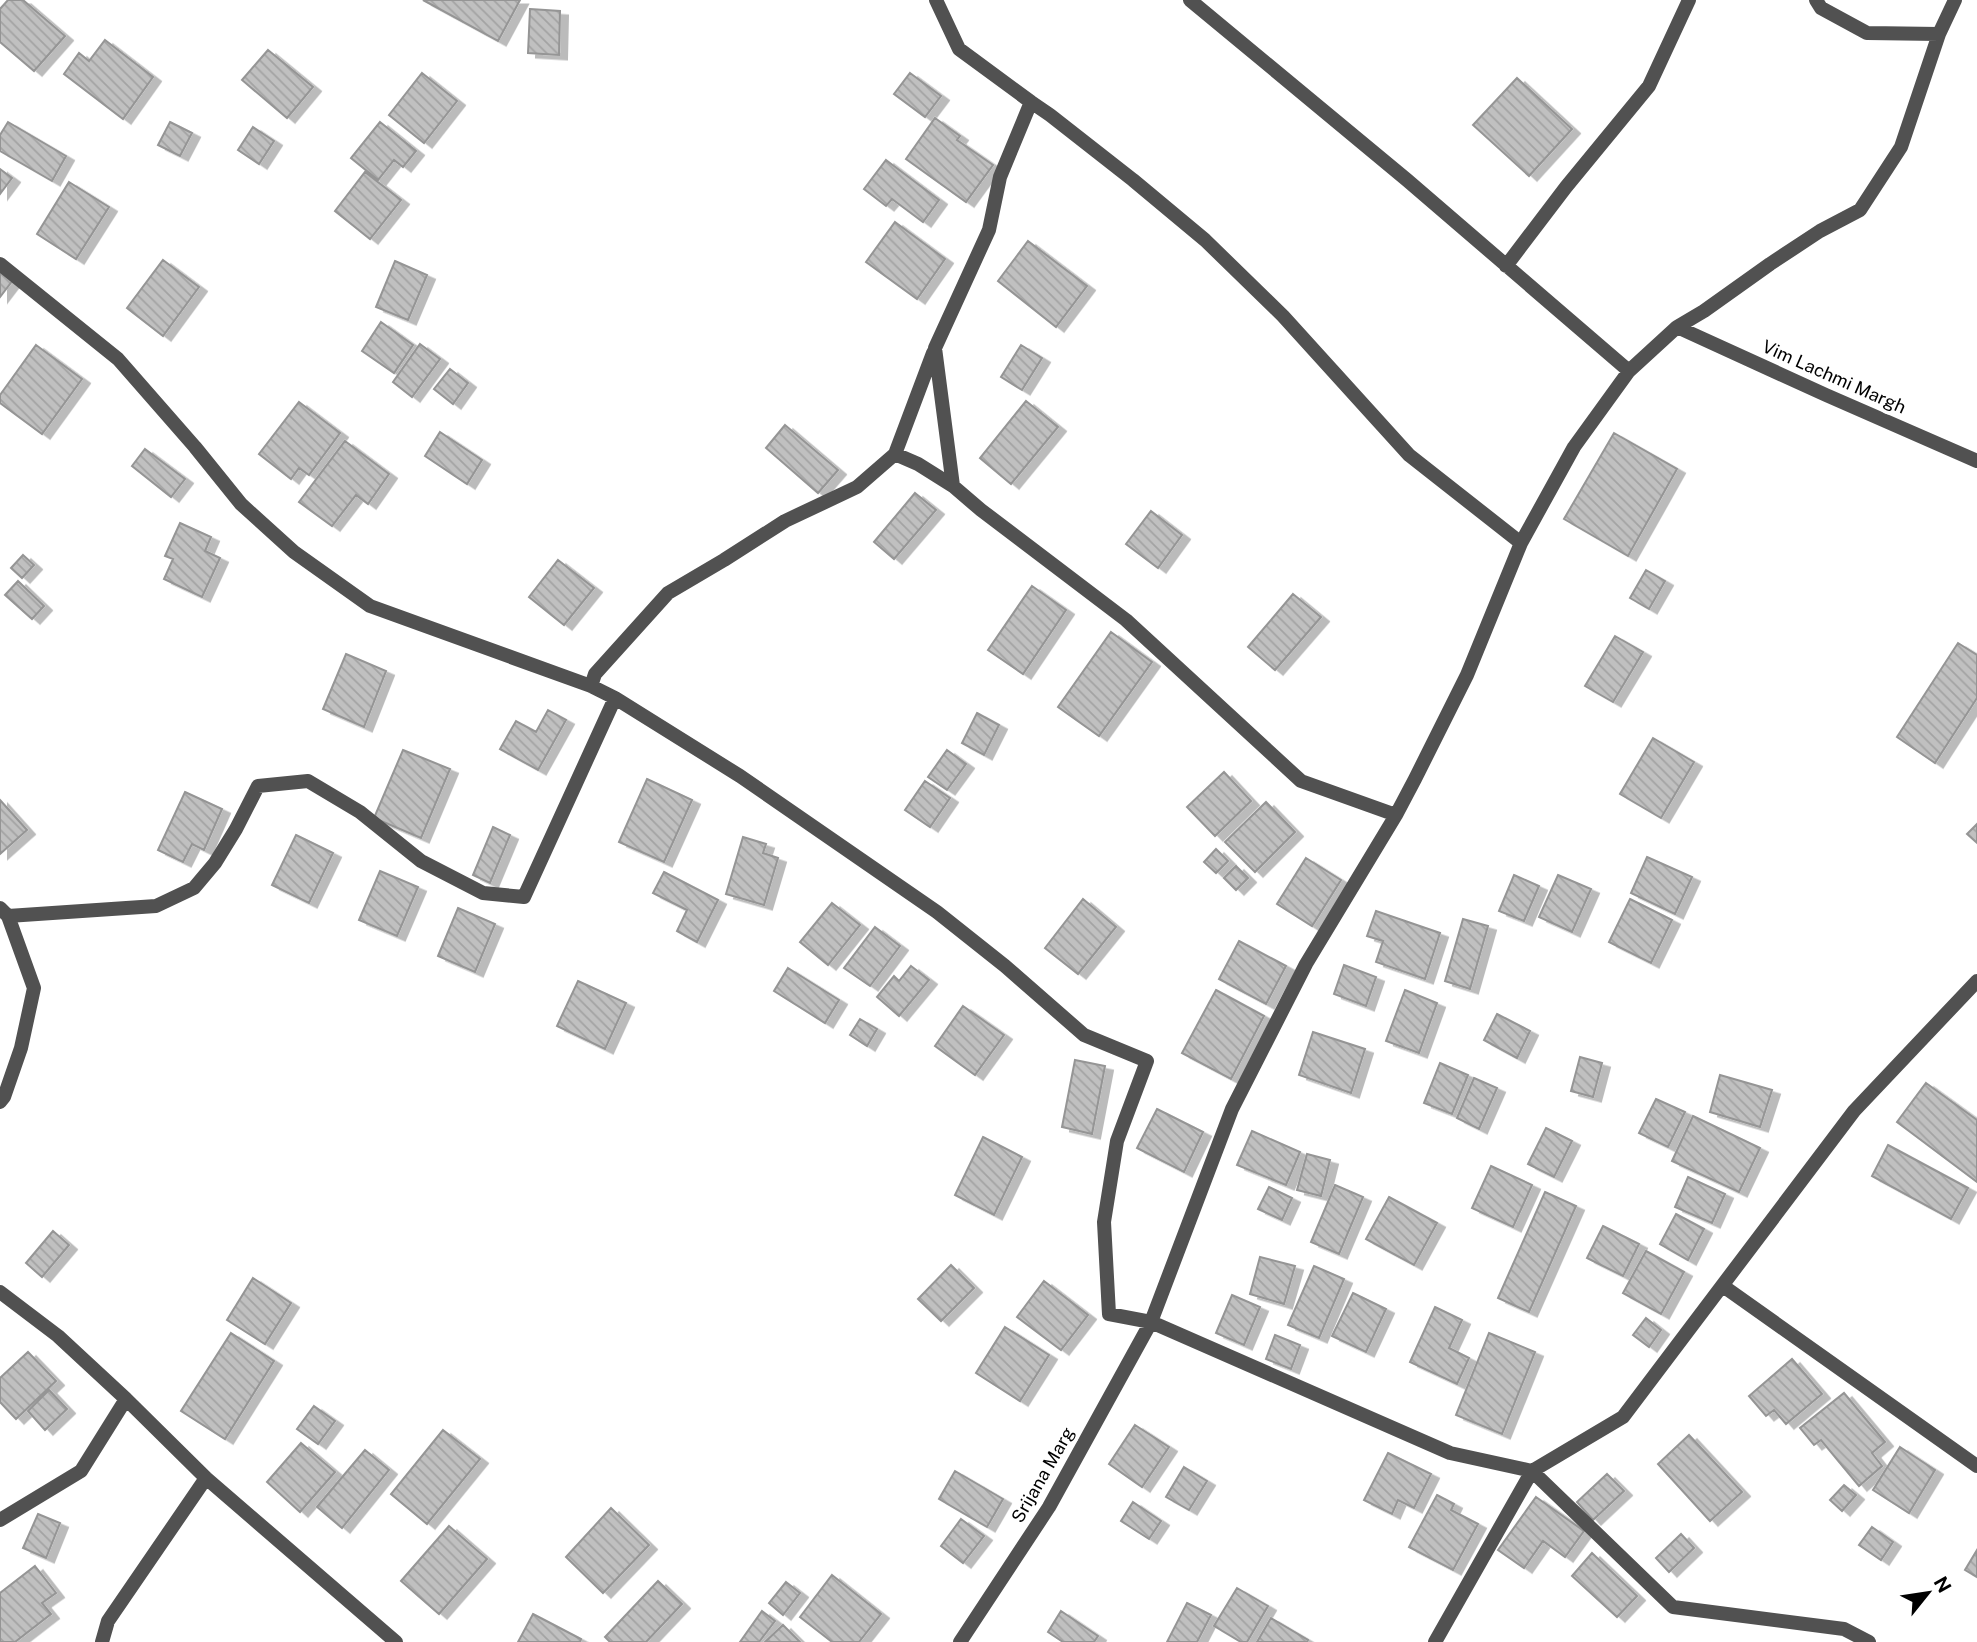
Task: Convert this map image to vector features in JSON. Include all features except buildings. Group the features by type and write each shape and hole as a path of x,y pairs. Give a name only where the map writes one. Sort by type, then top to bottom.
{"street":[{"path":"936,0 959,49 1050,115 1205,240 1283,316 1409,455 1521,543"},
{"path":"1190,0 1407,180 1629,371"},
{"path":"1506,266 1566,187 1649,86 1689,0"},
{"path":"1816,0 1821,8 1867,33 1939,34"},
{"name":"Srijana Marg","path":"960,1642 1049,1507 1151,1322 1232,1108 1306,964 1396,815 1467,675 1521,543 1574,447 1629,371 1677,327 1820,231 1860,210 1902,146 1939,34 1955,0"},
{"path":"591,685 595,674 668,593 785,521 857,487 895,454 935,348 989,230 1000,177 1031,102"},
{"path":"0,264 118,359 241,504 294,552 370,607 591,685 615,698 740,776 937,912 1005,966 1084,1035 1147,1061 1117,1142 1104,1222 1110,1314 1151,1322 1450,1453 1532,1471 1673,1607 1844,1629 1869,1642"},
{"name":"Vim Lachmi Margh","path":"1677,327 1977,461"},
{"path":"935,348 953,486"},
{"path":"895,454 918,464 953,486 1126,620 1301,781 1396,815"},
{"path":"0,1102 21,1048 34,988 4,912 156,906 194,888 215,863 258,786 308,781 360,812 421,861 483,893 524,897 615,698"},
{"path":"1435,1642 1532,1471 1623,1417 1854,1111 1977,981"},
{"path":"1723,1286 1977,1466"},
{"path":"0,1292 58,1336 206,1478 396,1642"},
{"path":"0,1520 81,1471 126,1399"},
{"path":"102,1642 108,1622 206,1478"}]}
